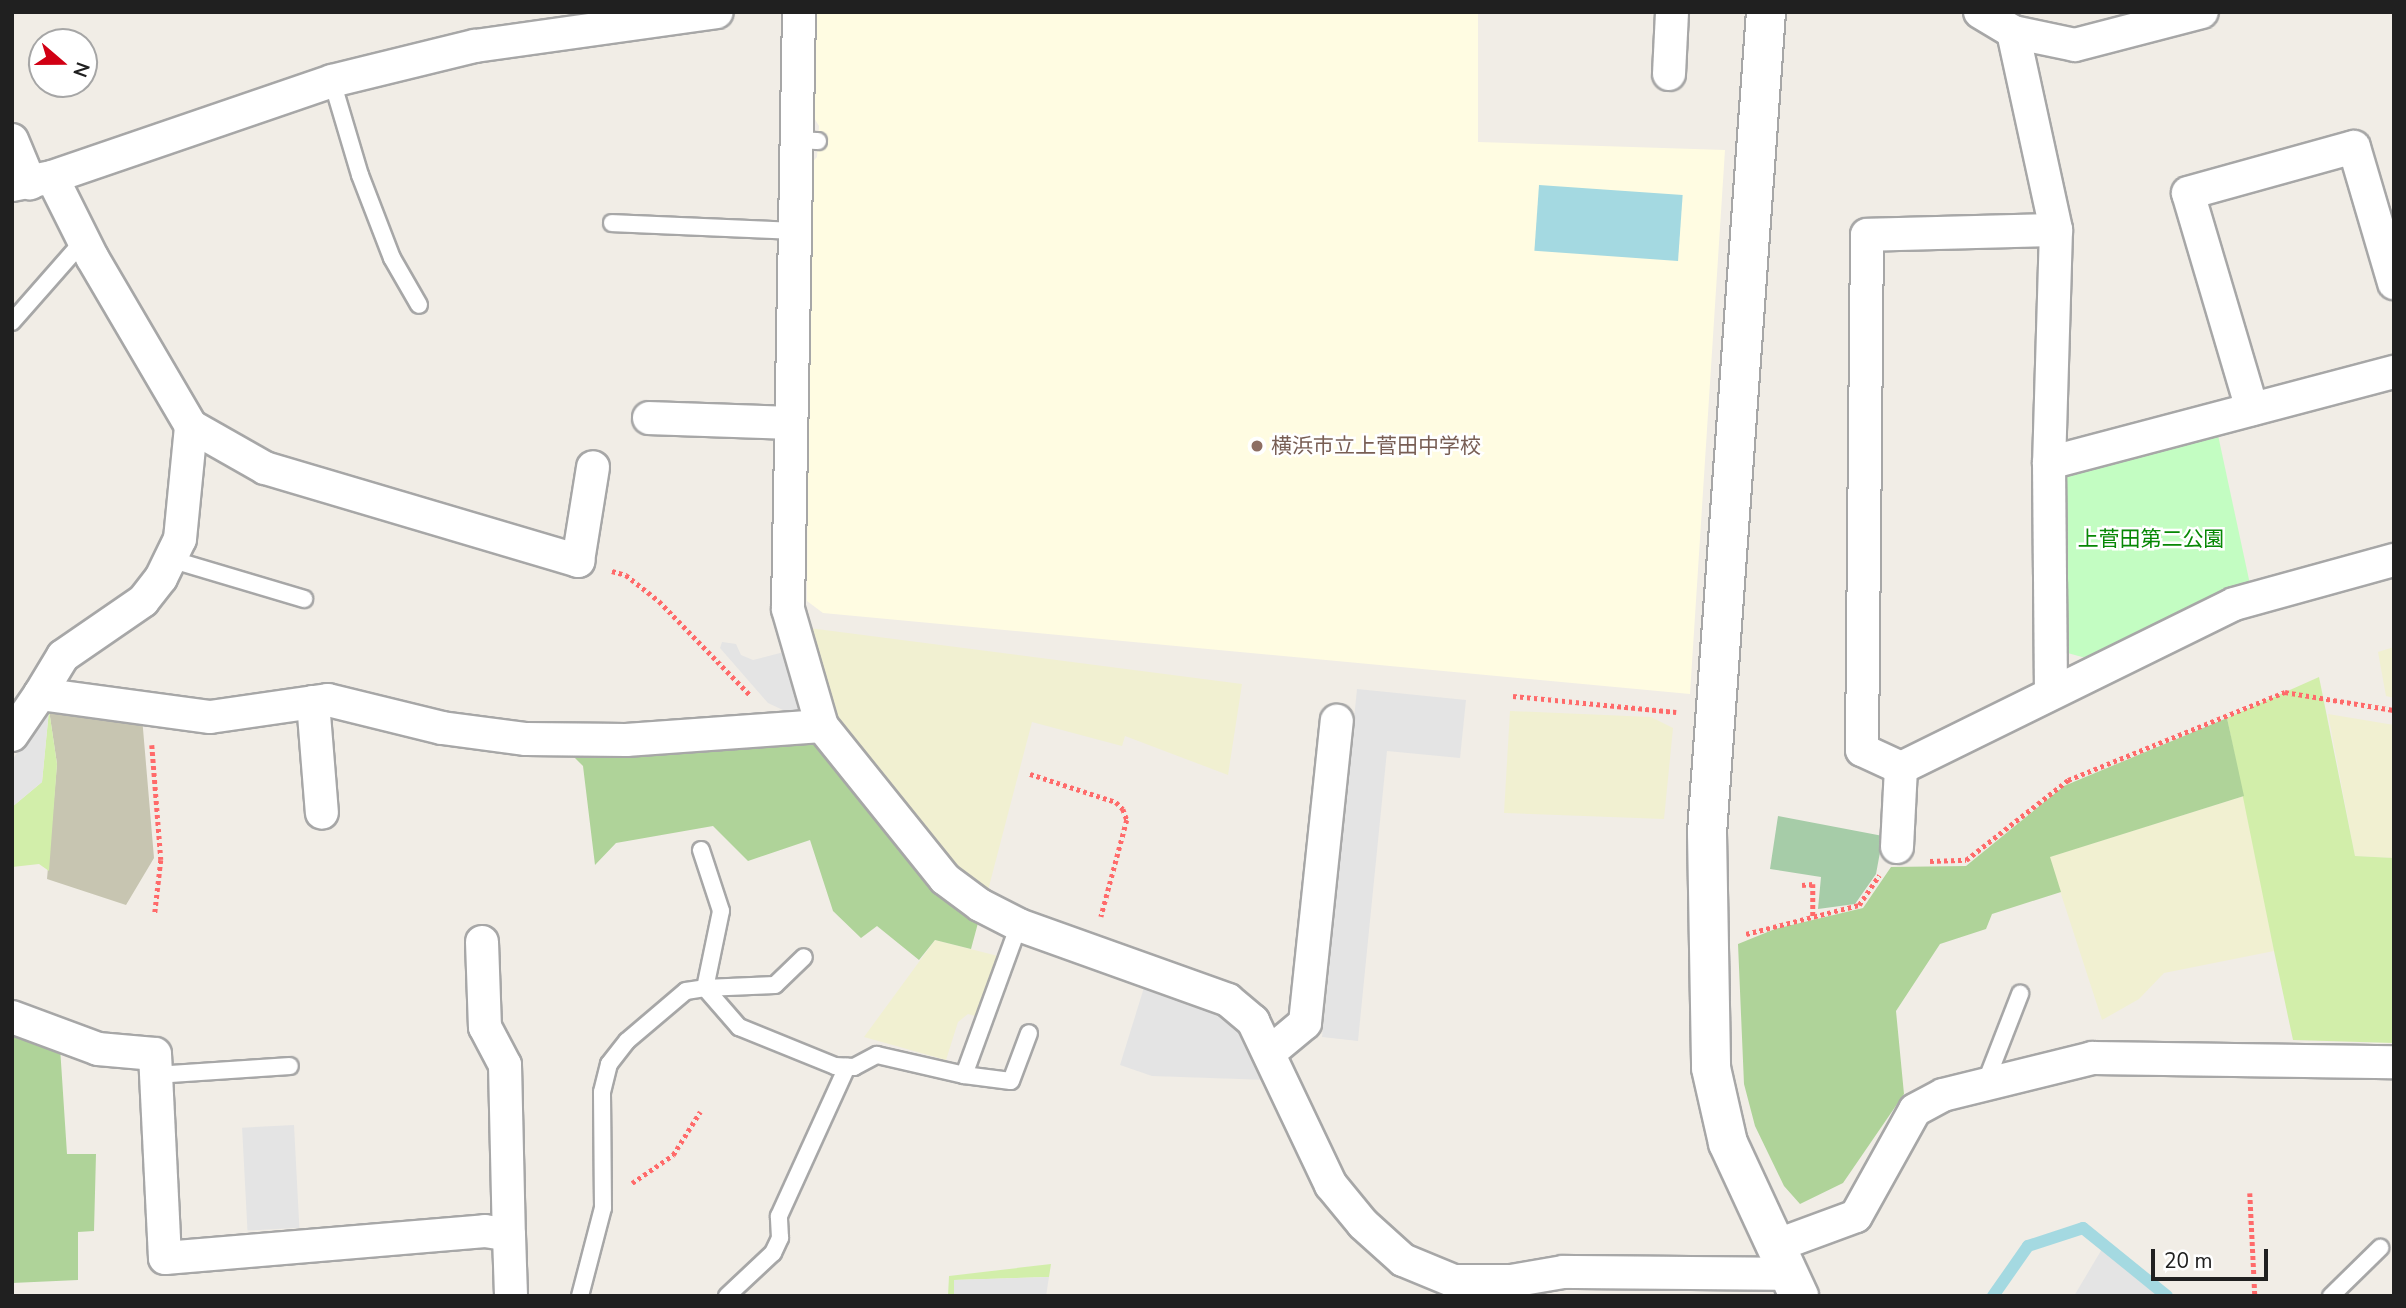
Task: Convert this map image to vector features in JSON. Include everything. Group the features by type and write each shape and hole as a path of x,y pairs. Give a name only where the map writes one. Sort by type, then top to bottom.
{"street":[{"path":"32,182 332,81 475,46 717,12"},
{"path":"799,12 807,141 794,231 788,609 822,726 945,879 980,905 1019,925 1228,1000 1253,1021 1331,1185 1363,1224 1402,1260 1454,1281 1511,1281 1563,1272 1788,1272 1856,1216 1915,1110 1943,1095 2092,1058 2394,1062"},
{"path":"1668,74 1672,12"},
{"path":"1766,12 1707,833 1711,1068 1728,1143 1788,1272"},
{"path":"1980,12 2012,32 2075,46 2202,12"},
{"path":"2012,32 2056,230 2049,463 2051,691"},
{"path":"12,140 32,182 84,240 191,426 265,468 578,561 593,467"},
{"path":"2252,409 2188,193 2354,147 2394,283"},
{"path":"1901,768 1862,750 1867,235 2056,230"},
{"path":"2049,463 2394,372"},
{"path":"649,418 791,423"},
{"path":"12,736 63,656 143,601 170,559 180,539 191,426"},
{"path":"1901,768 2051,691 2234,604 2394,560"},
{"path":"40,694 210,717 328,700 442,727 526,738 626,740 822,726"},
{"path":"313,702 322,813"},
{"path":"1269,1053 1305,1023 1336,721"},
{"path":"1892,854 1901,768"},
{"path":"482,942 485,1027 505,1065 511,1296"},
{"path":"12,1017 98,1049 155,1054 164,1258 485,1231 509,1235"}],"lane":[{"path":"332,81 360,175 392,258 419,305"},
{"path":"612,223 794,231"},
{"path":"12,323 84,240"},
{"path":"170,559 304,599"},
{"path":"701,850 721,911 705,988"},
{"path":"964,1075 1019,925"},
{"path":"580,1296 603,1208 602,1092 609,1064 626,1041 686,991 775,985 804,957"},
{"path":"705,988 739,1027 847,1067 877,1055 964,1075 1011,1082 1029,1033"},
{"path":"1985,1084 2020,994"},
{"path":"156,1075 290,1066"},
{"path":"727,1296 772,1253 780,1238 779,1216 847,1067"},
{"path":"2331,1296 2380,1248"}],"path":[{"path":"578,561 626,575 659,601 780,729"},
{"path":"1775,925 1859,905 1892,854 1966,860 2068,780 2286,692 2394,710"},
{"path":"1513,696 1715,716"},
{"path":"149,709 161,860 155,913"},
{"path":"1030,774 1116,802 1124,809 1127,820 1091,951"},
{"path":"1802,885 1813,884 1813,917"},
{"path":"603,1208 673,1155 700,1112"},
{"path":"2250,1193 2255,1296"}],"shaded area":[{"name":"横浜市立上菅田中学校","path":"813,12 1478,12 1478,142 1725,150 1690,694 823,613 807,601 809,166 817,157 819,126 810,111"},
{"path":"722,642 736,644 741,655 753,660 784,652 802,711 785,711 768,703 720,648"},
{"path":"1357,689 1466,700 1460,758 1387,751 1358,1041 1322,1037"},
{"path":"49,710 142,717 154,858 126,905 47,879 57,764"},
{"path":"49,710 42,782 12,807 12,760"},
{"path":"1146,981 1237,1020 1268,1080 1152,1076 1120,1065"},
{"path":"294,1125 299,1228 247,1231 242,1128"},
{"path":"2102,1249 2162,1296 2074,1296"},
{"path":"1049,1277 1046,1296 954,1296 954,1280"}],"green space":[{"name":"上菅田第二公園","path":"2218,435 2251,589 2093,660 2064,652 2061,473"},
{"path":"809,628 1242,684 1228,775 1125,736 1122,746 1032,722 986,898 953,873 877,784 825,694"},
{"path":"2394,647 2394,698 2386,696 2378,652"},
{"path":"2319,677 2355,856 2394,858 2394,1043 2293,1040 2274,951 2227,718"},
{"path":"49,710 57,764 49,871 39,864 12,867 12,807 42,782"},
{"path":"1510,711 1651,717 1673,728 1664,819 1504,813"},
{"path":"2328,714 2394,725 2394,858 2355,856"},
{"path":"2227,718 2244,796 2050,857 2061,892 1992,914 1986,929 1940,944 1896,1011 1904,1094 1843,1183 1800,1204 1784,1186 1755,1126 1744,1084 1738,944 1775,929 1863,908 1891,867 1966,866 2064,786"},
{"path":"813,733 969,910 978,923 971,949 935,940 919,960 877,926 861,938 833,911 810,840 748,861 713,826 616,843 595,865 583,766 566,749"},
{"path":"2244,796 2274,951 2164,973 2139,999 2102,1020 2049,857"},
{"path":"1778,816 1883,836 1876,874 1855,904 1818,909 1821,877 1770,869"},
{"path":"935,940 998,956 979,1017 968,1014 958,1022 946,1060 864,1037"},
{"path":"12,1028 60,1047 67,1154 96,1154 94,1231 78,1232 78,1280 12,1283"},
{"path":"1051,1264 1049,1277 954,1280 954,1296 948,1296 949,1276"}],"water":[{"path":"1539,185 1683,195 1678,261 1534,251"}],"waterway":[{"path":"1993,1296 2028,1246 2083,1228 2167,1296"}],"place":[{"name":"横浜市立上菅田中学校","path":"1257,446"}]}
